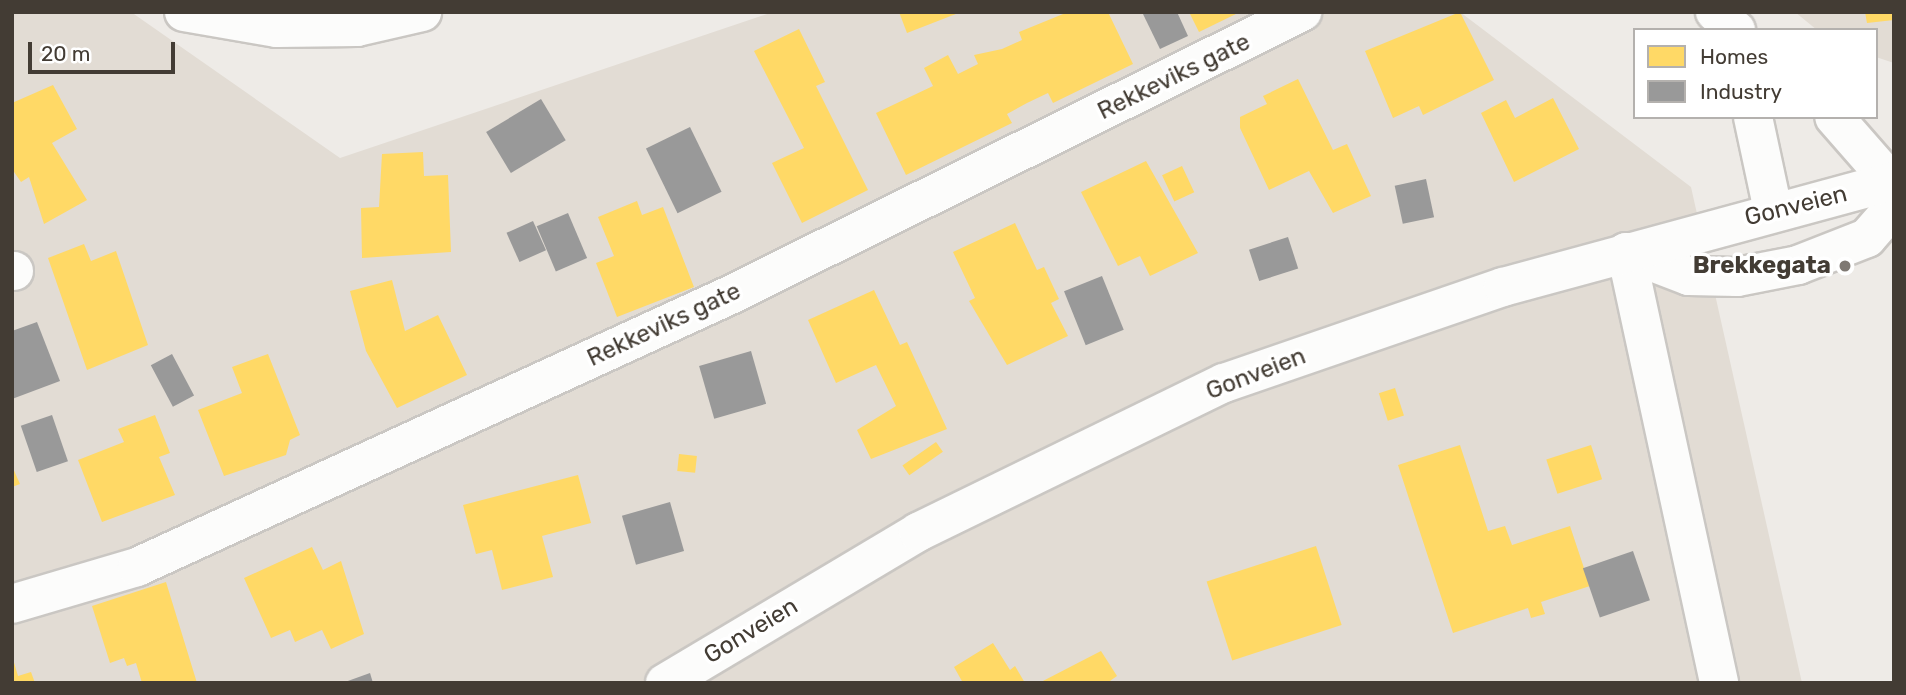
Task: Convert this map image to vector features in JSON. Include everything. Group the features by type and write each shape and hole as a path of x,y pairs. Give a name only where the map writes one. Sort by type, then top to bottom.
{"street":[{"path":"184,12 290,28 357,27 422,12"},
{"name":"Rekkeviks gate","path":"12,604 137,567 726,297 1301,12"},
{"path":"1753,119 1773,210"},
{"path":"1626,252 1689,276 1737,277 1798,265 1867,238 1889,212 1893,182 1837,119"},
{"name":"Gonveien","path":"665,683 918,532 1224,383 1626,252 1773,210 1893,182"},
{"path":"1626,252 1719,683"}],"shaded area":[{"path":"12,12 131,12 340,158 773,12 1460,12 1691,187 1802,683 12,683"},
{"path":"1795,12 1894,12 1894,63 1878,58 1878,28 1815,28"}],"building: Homes":[{"path":"899,12 961,12 907,33"},
{"path":"1068,12 1108,12 1133,64 1053,103 1048,93 1027,103 1007,114 1012,123 906,175 876,113 933,86 924,68 948,55 958,74 978,64 974,55 1002,49 1022,40 1019,32"},
{"path":"1189,12 1240,12 1199,32"},
{"path":"1460,12 1494,80 1423,115 1419,106 1393,118 1365,51"},
{"path":"1865,12 1894,12 1894,20 1867,23"},
{"path":"799,29 825,82 816,86 868,190 802,223 772,163 804,148 754,51"},
{"path":"1298,79 1333,150 1347,144 1371,196 1333,213 1309,171 1269,190 1240,128 1240,117 1267,104 1263,96"},
{"path":"53,85 77,129 52,143 87,200 44,224 29,177 21,182 12,169 12,103"},
{"path":"1553,98 1579,149 1514,182 1481,113 1506,100 1515,118"},
{"path":"423,152 424,176 448,175 451,252 362,258 361,208 379,207 382,154"},
{"path":"1146,161 1198,253 1150,276 1140,256 1118,266 1081,192"},
{"path":"1182,166 1194,192 1174,202 1162,175"},
{"path":"637,201 642,215 663,207 694,287 617,317 596,263 614,256 598,217"},
{"path":"1015,223 1037,270 1044,267 1059,299 1051,303 1068,336 1007,365 969,301 975,298 953,252"},
{"path":"84,244 91,261 116,251 148,345 87,370 48,258"},
{"path":"392,280 405,331 438,315 467,375 397,408 366,351 350,291"},
{"path":"874,290 900,345 907,342 947,429 871,459 857,430 896,406 876,365 836,383 808,320"},
{"path":"268,354 300,435 290,440 286,455 224,476 198,410 242,393 232,367"},
{"path":"1395,388 1404,416 1388,421 1379,393"},
{"path":"155,415 170,453 159,457 175,495 102,522 78,460 124,442 118,429"},
{"path":"936,442 943,452 909,475 902,466"},
{"path":"1460,445 1488,531 1505,526 1512,545 1570,526 1590,586 1541,602 1545,614 1531,618 1528,608 1453,633 1398,465"},
{"path":"1591,445 1602,479 1557,494 1546,460"},
{"path":"679,454 697,456 695,473 677,471"},
{"path":"12,466 20,484 12,487"},
{"path":"578,475 591,523 542,536 553,577 502,590 492,550 476,554 463,505"},
{"path":"1316,546 1342,625 1232,660 1207,582"},
{"path":"312,547 323,570 341,561 364,634 331,649 322,630 295,642 290,630 271,638 244,578"},
{"path":"166,582 197,683 142,683 136,663 127,666 124,658 110,663 92,606"},
{"path":"993,643 1010,670 1015,666 1025,683 963,683 954,667"},
{"path":"1101,651 1117,676 1107,683 1039,683"},
{"path":"13,659 18,676 31,672 35,683 12,683"}],"building: Industry":[{"path":"1142,12 1177,12 1188,36 1160,49"},
{"path":"541,99 566,140 511,173 486,132"},
{"path":"690,127 722,192 678,213 646,148"},
{"path":"1426,179 1434,217 1403,224 1395,186"},
{"path":"568,213 587,258 556,271 537,226"},
{"path":"533,221 546,250 520,262 507,233"},
{"path":"1288,237 1298,268 1259,281 1249,250"},
{"path":"1102,276 1124,330 1086,345 1064,291"},
{"path":"37,322 60,381 12,399 12,331"},
{"path":"751,351 766,404 714,419 699,366"},
{"path":"172,354 194,395 173,407 151,365"},
{"path":"52,415 68,461 37,472 21,426"},
{"path":"670,502 684,551 636,565 622,516"},
{"path":"1633,551 1650,600 1600,617 1583,568"},
{"path":"370,673 373,683 345,683 345,682"}],"place":[{"name":"Brekkegata","path":"1845,266"}]}
